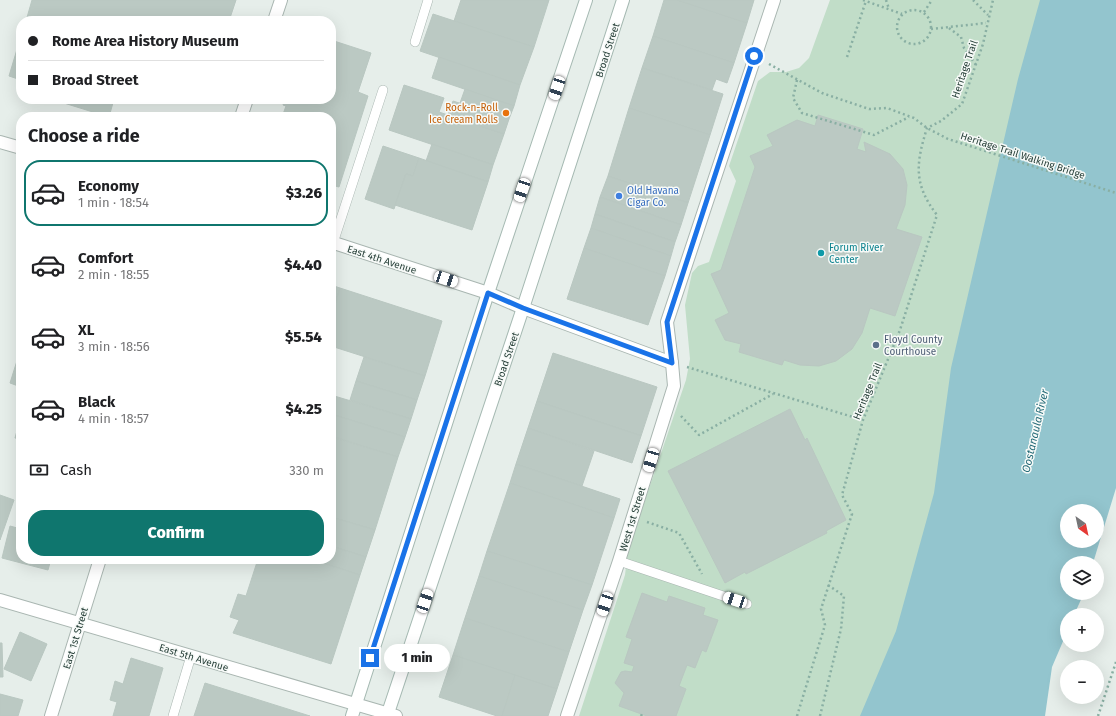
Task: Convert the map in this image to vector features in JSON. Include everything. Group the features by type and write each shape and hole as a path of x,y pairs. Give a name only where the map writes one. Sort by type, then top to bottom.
{"street":[{"path":"276,16 281,0"},
{"path":"352,716 488,293 586,0"},
{"name":"Broad Street","path":"390,715 623,0"},
{"name":"West 1st Street","path":"567,716 633,518 674,386 667,322 754,56 774,0"},
{"path":"0,142 16,147"},
{"name":"East 4th Avenue","path":"336,243 488,293 523,308 672,363"},
{"name":"East 1st Street","path":"51,716 98,564"},
{"name":"East 5th Avenue","path":"0,600 390,715"}],"lane":[{"path":"415,42 428,0"},
{"path":"336,230 383,90"},
{"path":"619,561 747,604"},
{"path":"173,716 191,656"}],"path":[{"path":"847,57 864,0 902,14"},
{"path":"886,0 889,10"},
{"path":"924,12 932,0"},
{"path":"973,0 988,15"},
{"name":"Heritage Trail","path":"796,716 825,625 821,609 852,514 842,495 863,420 900,330 937,215 926,200 919,178 918,155 927,128 941,122 962,104 976,65 992,0"},
{"path":"910,9 924,12 930,20 931,30 927,38 919,43 910,44 904,41 900,37 897,29 898,19 902,14 910,9"},
{"path":"931,30 987,23"},
{"path":"949,28 961,37 964,48 976,65"},
{"name":"Heritage Trail Walking Bridge","path":"754,56 829,95 869,108 888,108 909,116 948,139 1116,193"},
{"path":"798,80 793,98 802,113 874,135 909,116"},
{"path":"672,363 863,420"},
{"path":"668,403 699,434 774,393"},
{"path":"633,518 679,533 712,592"},
{"path":"820,716 841,629 844,596 828,585"},
{"path":"1098,716 1116,662"}],"green space":[{"name":"Floyd County Courthouse","path":"830,0 1116,0 976,716 579,716 625,575 628,550 686,380 690,359 685,305 692,273 698,266 709,262 736,181 729,166 758,81 770,72 786,72 799,68 809,58"}],"water":[{"name":"Oostanaula River","path":"1040,0 1116,0 1116,488 1104,527 1104,504 1060,504 1060,548 1098,548 1095,556 1060,556 1060,600 1081,600 1077,608 1060,608 1060,648 1052,667 1045,716 860,716 896,631 934,493 951,368 1018,79"}],"building":[{"path":"32,0 236,0 231,16 27,16"},
{"path":"461,0 549,0 534,47 454,21"},
{"path":"664,0 677,0 747,23 734,63 653,36"},
{"path":"677,0 754,0 747,23"},
{"path":"433,14 534,47 520,85 420,51"},
{"path":"653,36 734,63 727,83 716,79 712,90 642,68"},
{"path":"336,42 371,53 358,92 368,96 339,187 336,186 336,112 284,112 286,106 283,105 336,104"},
{"path":"16,53 16,78 9,76"},
{"path":"439,57 520,85 514,106 432,78"},
{"path":"642,68 723,94 710,135 629,108"},
{"path":"404,85 444,98 439,112 504,134 493,165 389,130"},
{"path":"465,89 514,106 509,119 460,103"},
{"path":"453,101 509,119 504,134 448,115"},
{"path":"67,104 113,104 110,112 93,112"},
{"path":"629,108 710,135 688,203 608,176"},
{"name":"Forum River Center","path":"818,115 863,129 857,149 866,152 864,142 890,154 903,169 907,185 905,205 896,229 922,237 895,316 870,308 862,333 852,349 836,361 819,366 800,365 784,360 782,365 739,352 741,344 725,340 715,320 729,313 711,274 721,270 755,167 750,156 773,146 767,135 797,120 815,126"},
{"path":"432,144 493,165 488,182 426,161"},
{"path":"383,146 419,158 413,176 406,174 394,209 365,199"},
{"path":"419,158 488,182 472,230 395,205 406,174 413,176"},
{"path":"608,176 688,203 681,225 600,197"},
{"path":"600,197 681,225 675,242 595,214"},
{"path":"595,214 675,242 671,256 591,228"},
{"path":"591,228 671,256 665,276 584,248"},
{"path":"584,248 665,276 648,325 567,299"},
{"path":"336,287 340,288 336,301"},
{"path":"340,288 442,321 425,376 336,348 336,301"},
{"path":"553,353 657,387 641,436 537,401"},
{"path":"364,357 425,376 417,400 356,381"},
{"path":"16,364 16,385 10,383"},
{"path":"356,381 417,400 411,419 350,400"},
{"path":"336,396 411,419 405,437 336,416"},
{"path":"537,401 641,436 632,463 528,428"},
{"path":"790,409 805,440 807,438 846,520 826,531 827,533 725,583 668,471"},
{"path":"336,416 405,437 398,457 336,438"},
{"path":"528,428 594,451 582,486 516,464"},
{"path":"336,438 398,457 375,530 336,518"},
{"path":"516,464 620,499 614,518 510,483"},
{"path":"510,483 614,518 592,585 487,551"},
{"path":"0,495 14,500 0,540"},
{"path":"336,518 375,530 366,557 336,548"},
{"path":"10,526 16,528 16,562 2,558"},
{"path":"336,548 366,557 360,575 326,564 336,564"},
{"path":"487,551 592,585 583,610 479,576"},
{"path":"25,564 50,564 48,570"},
{"path":"256,564 326,564 360,575 331,664 233,633 239,620 230,617 238,594 246,596"},
{"path":"479,576 583,610 569,652 465,618"},
{"path":"642,593 667,602 669,596 705,608 703,615 718,620 706,652 702,650 695,668 687,665 679,686 686,689 676,716 647,716 619,706 624,693 615,683 621,672 632,672 634,666 624,663 632,639 626,637"},
{"path":"465,618 569,652 557,689 453,655"},
{"path":"20,632 47,644 31,681 4,669"},
{"path":"0,643 2,643 3,677 0,677"},
{"path":"453,655 515,675 502,716 497,716 439,697"},
{"path":"131,658 163,668 149,716 113,716 117,702 110,700 115,681 123,684"},
{"path":"515,675 557,689 548,716 502,716"},
{"path":"205,683 310,716 194,716"},
{"path":"0,694 23,700 18,716 0,716"}],"place":[{"name":"Rock-n-Roll Ice Cream Rolls","path":"506,113"},
{"name":"Old Havana Cigar Co.","path":"619,196"},
{"name":"Forum River Center","path":"821,253"},
{"name":"Floyd County Courthouse","path":"876,345"}],"route":[{"path":"370,658 488,293 523,308 672,363 667,322 754,56"}]}
